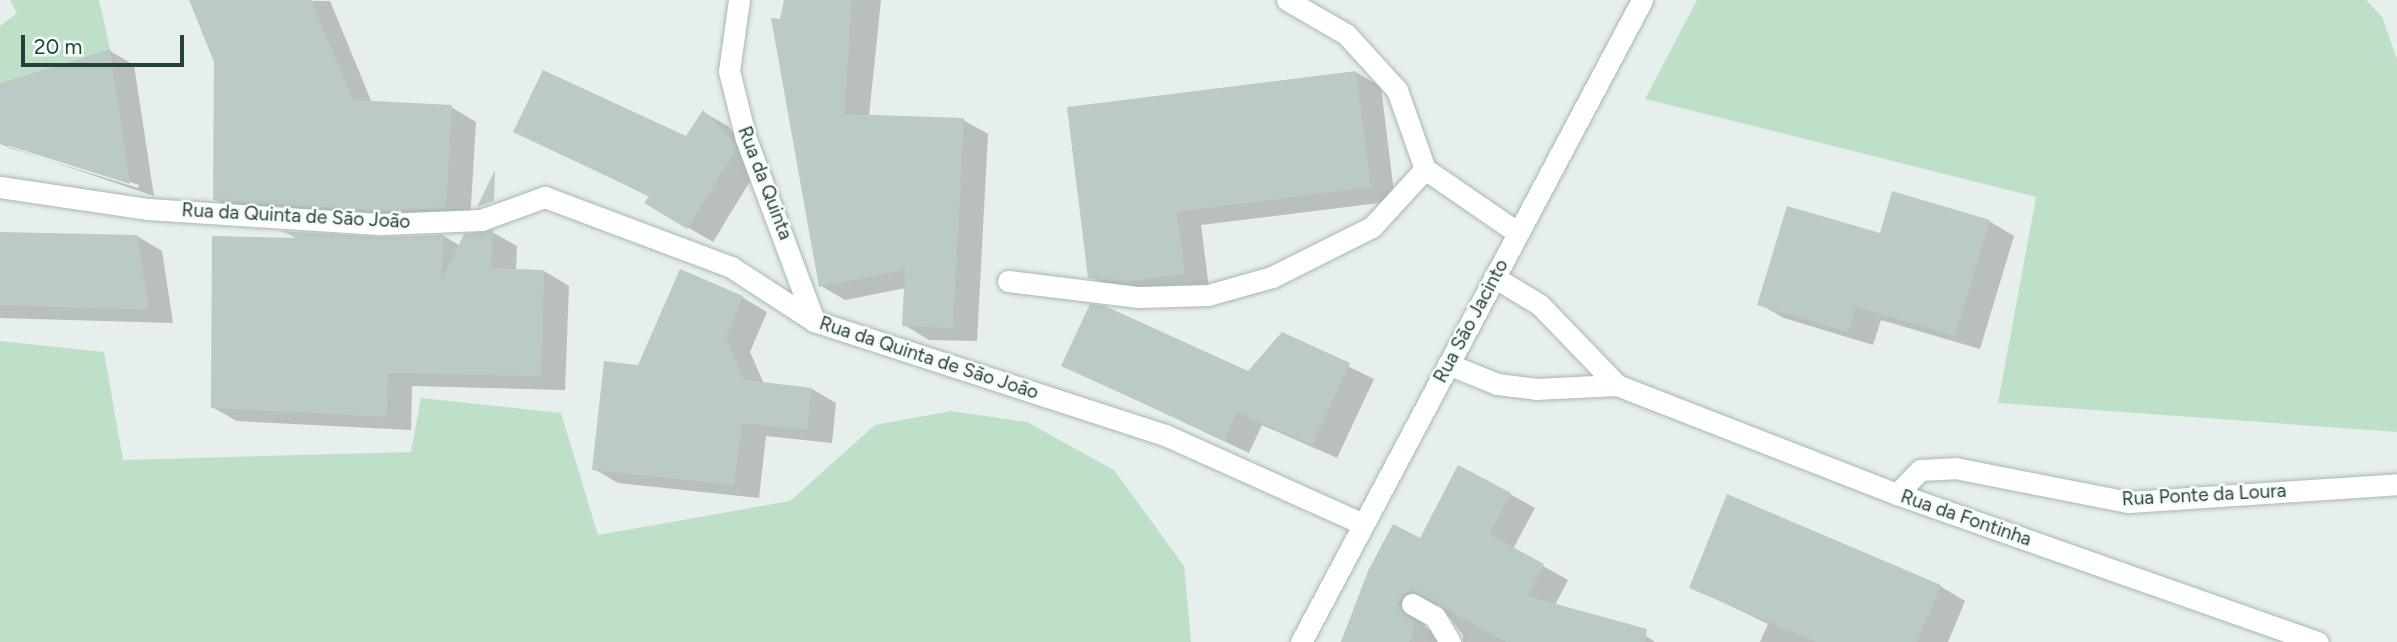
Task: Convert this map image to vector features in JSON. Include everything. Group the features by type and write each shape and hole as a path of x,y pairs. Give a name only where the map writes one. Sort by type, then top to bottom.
{"street":[{"name":"Rua da Quinta","path":"739,0 729,71 746,139 814,321"},
{"path":"1287,0 1346,34 1397,90 1425,169 1518,233"},
{"name":"Rua São Jacinto","path":"1300,642 1642,0"},
{"path":"1008,281 1139,297 1208,295 1272,277 1372,227 1425,169"},
{"name":"Rua da Quinta de São João","path":"0,187 148,209 383,224 481,220 545,197 731,267 814,321 1165,435 1363,524"},
{"name":"Rua da Fontinha","path":"1494,277 1540,305 1617,385"},
{"name":"Rua da Fontinha","path":"1448,364 1497,384 1535,389 1617,385 1897,494 2318,642"},
{"name":"Rua Ponte da Loura","path":"1897,494 1920,470 1955,468 2129,502 2397,484"},
{"path":"1412,604 1435,617 1450,642"}],"green space":[{"path":"10,0 99,0 110,49 0,83 0,26 17,13"},
{"path":"1697,0 2366,0 2382,17 2397,59 2397,432 1998,403 2036,197 1645,99"},
{"path":"0,341 104,352 123,460 411,452 421,398 561,413 598,535 790,501 875,425 951,411 1027,422 1114,470 1184,566 1191,642 0,642"}],"building":[{"path":"189,0 311,0 353,100 452,105 446,208 383,211 213,200 214,62"},
{"path":"784,0 852,0 844,114 964,118 953,328 902,326 905,270 819,287 771,18 780,19"},
{"path":"110,49 130,184 0,143 0,83"},
{"path":"543,70 686,136 703,110 734,143 736,150 687,229 644,203 649,196 513,132"},
{"path":"1356,71 1371,187 1177,212 1185,274 1123,282 1088,278 1067,107"},
{"path":"495,170 494,201 477,207"},
{"path":"1892,191 1990,220 1955,336 1856,307 1848,332 1757,305 1787,206 1880,233"},
{"path":"493,230 491,268 544,270 541,376 388,373 387,417 211,408 212,236 301,238 280,231 382,237 444,235 441,281 464,234"},
{"path":"0,232 137,235 149,310 0,305"},
{"path":"680,269 743,296 726,337 744,380 812,388 807,430 742,423 734,485 592,470 604,361 638,365"},
{"path":"1090,304 1105,306 1248,371 1282,332 1350,363 1312,445 1237,412 1224,440 1061,366"},
{"path":"1458,465 1511,493 1489,534 1544,564 1527,596 1647,629 1645,642 1506,642 1413,591 1405,593 1399,603 1401,611 1415,621 1410,642 1341,642 1368,571 1393,524 1420,538"},
{"path":"1727,494 1941,585 1917,642 1816,642 1689,588"}]}
